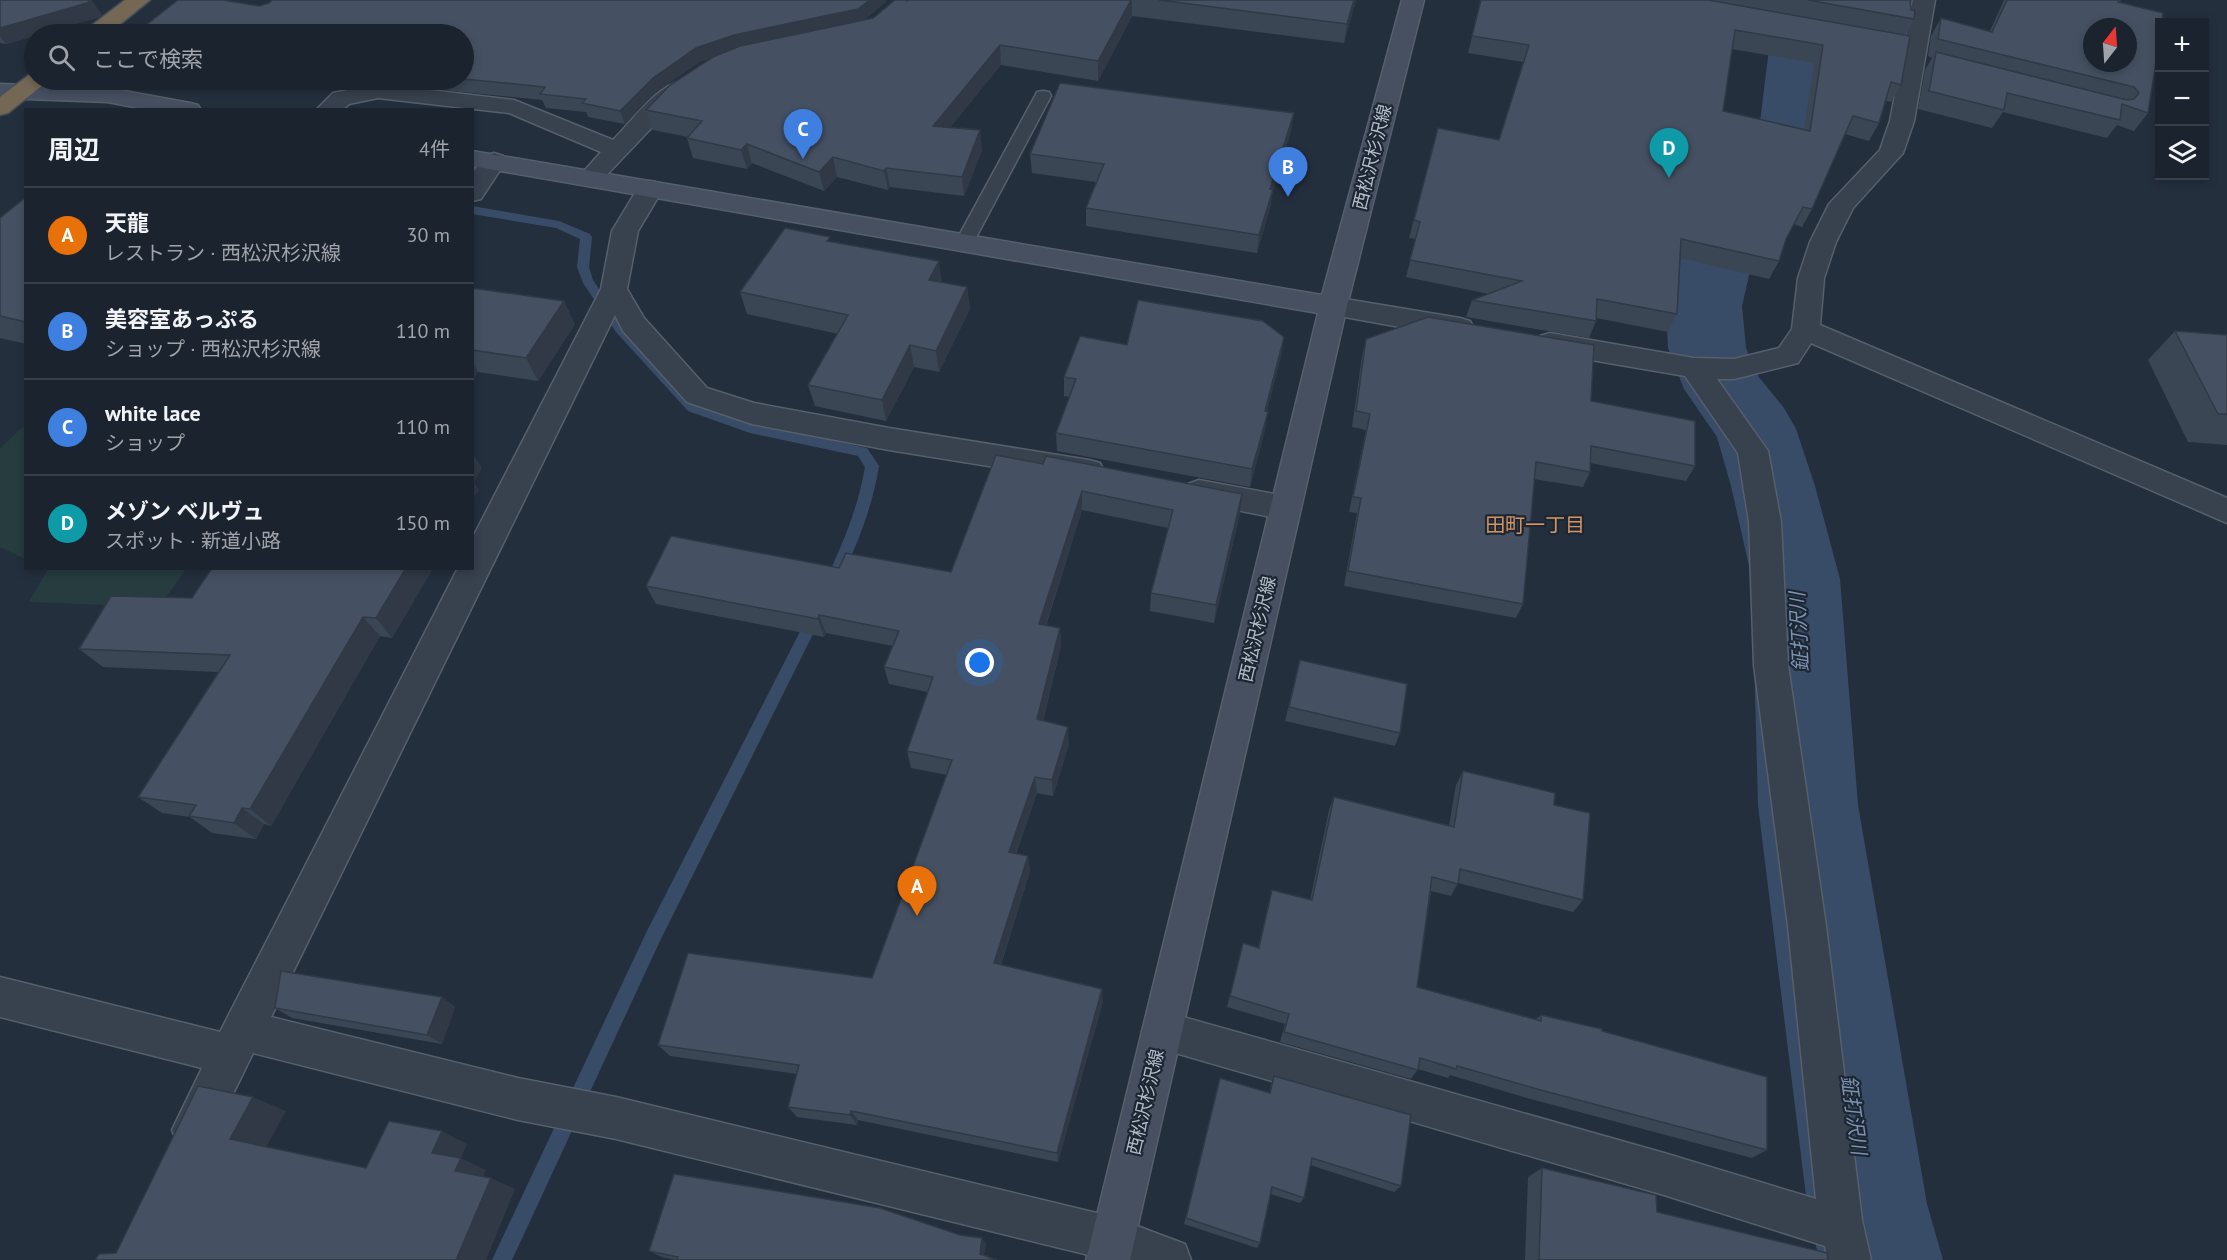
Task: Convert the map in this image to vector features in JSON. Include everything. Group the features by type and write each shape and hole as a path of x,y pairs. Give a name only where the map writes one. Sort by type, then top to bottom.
{"highway":[{"path":"108,24 139,0"},
{"path":"0,108 20,87"}],"main road":[{"name":"西松沢杉沢線","path":"1111,1249 1285,508 1334,306 1413,0"},
{"path":"53,90 108,95 179,108"},
{"path":"483,160 1334,306"}],"street":[{"path":"1520,338 1694,368 1734,369 1788,356 1806,330 1811,278 1822,242 1842,204 1891,153 1902,121 1912,53 1924,0"},
{"path":"590,178 667,98 701,75"},
{"path":"329,108 340,98 378,91 514,107 617,150"},
{"path":"474,187 483,160"},
{"path":"474,569 614,289 625,231 650,189"},
{"path":"614,289 633,324 697,395 764,415 889,439 1039,461 1121,477"},
{"path":"1334,306 1485,332"},
{"path":"1806,330 2227,511"},
{"path":"1162,1031 1664,1173 1845,1244 1807,926 1771,664 1765,522 1753,451 1694,368"},
{"path":"1168,486 1285,508"},
{"path":"176,1166 473,570"},
{"path":"0,997 616,1118 1111,1249 1169,1260"}],"lane":[{"path":"964,243 1043,96"}],"green space":[{"path":"24,426 24,559 0,547 0,448"},
{"path":"47,570 185,570 159,607 29,602"}],"building":[{"path":"0,0 91,0 0,28"},
{"path":"178,0 223,0 259,6 272,0 870,0 858,9 734,35 696,48 653,78 620,111 582,103 586,99 540,94 545,87 474,80 474,24 147,24"},
{"path":"895,0 1131,0 1098,61 1000,45 933,126 980,130 962,177 886,168 884,171 833,157 819,172 747,144 741,150 687,138 702,121 646,110 670,85 713,57 740,46 873,18"},
{"path":"1159,0 1354,0 1347,24"},
{"path":"1481,0 1708,0 1910,36 1901,85 1891,82 1879,123 1853,116 1812,209 1803,207 1786,239 1779,261 1681,239 1677,314 1597,299 1596,321 1472,300 1522,281 1410,260 1420,222 1414,220 1438,128 1499,140 1529,45 1472,36","holes":["1735,30 1823,45 1810,131 1723,111"]},
{"path":"1808,0 1910,0 1911,10 1915,11 1914,19"},
{"path":"2007,0 2119,0 2118,2 2163,13 2162,18 2155,18 2155,69 2148,113 2122,104 2120,120 2007,93 2004,110 1929,91 1936,52 2127,100 2134,99 2139,93 2134,87 1938,39 1941,18 1992,32"},
{"path":"1060,83 1294,113 1270,189 1273,189 1259,235 1086,208 1104,164 1030,154"},
{"path":"24,199 24,322 0,316 0,218"},
{"path":"785,228 830,237 827,241 939,261 929,280 967,287 936,351 910,345 882,400 808,385 848,315 740,292"},
{"path":"474,288 564,301 526,358 474,350"},
{"path":"1138,300 1263,321 1284,337 1265,411 1268,412 1252,469 1056,433 1076,379 1064,377 1080,336 1127,345"},
{"path":"1428,317 1594,345 1591,401 1695,421 1695,466 1591,446 1590,472 1536,462 1523,604 1348,571 1361,498 1353,497 1370,414 1356,411 1366,339"},
{"path":"2175,331 2227,335 2227,414 2218,414"},
{"path":"996,455 1043,464 1046,456 1242,494 1216,605 1151,593 1173,510 1082,491 1039,624 1060,628 1037,719 1068,727 1052,780 1035,777 1009,852 1028,856 994,963 1102,989 1057,1153 851,1111 850,1115 788,1107 799,1065 658,1045 688,953 872,978 952,760 907,751 933,677 884,667 899,631 819,615 818,619 646,586 671,536 839,568 846,553 951,572"},
{"path":"211,570 405,570 376,618 363,617 250,809 242,808 234,823 189,816 196,805 138,797 230,655 79,649 111,596 192,598"},
{"path":"1300,660 1407,684 1400,733 1289,707"},
{"path":"1463,771 1555,793 1554,805 1590,813 1583,900 1460,869 1458,884 1432,877 1417,987 1541,1021 1541,1015 1602,1029 1602,1031 1767,1077 1767,1150 1457,1066 1456,1069 1420,1058 1418,1070 1284,1032 1289,1014 1230,996 1243,943 1259,948 1272,890 1312,900 1334,797 1454,827"},
{"path":"281,971 442,997 427,1035 275,1008"},
{"path":"1274,1076 1411,1115 1401,1186 1312,1158 1304,1198 1272,1187 1260,1243 1186,1218 1220,1078 1270,1093"},
{"path":"198,1086 253,1097 230,1139 366,1168 389,1121 442,1131 432,1153 461,1158 455,1171 491,1178 456,1260 95,1260 99,1254 116,1253"},
{"path":"1542,1168 1656,1195 1657,1212 1827,1253 1828,1260 1539,1260"},
{"path":"674,1174 880,1208 960,1235 982,1238 980,1254 997,1260 677,1260 678,1257 649,1251"}],"waterway":[{"name":"鉦打沢川","path":"1801,41 1792,130 1756,187 1717,258 1704,306 1707,348 1724,389 1755,429 1773,486 1796,579 1808,805 1867,1204 1881,1260"},
{"path":"474,210 559,225 586,237 583,267 587,280 620,329 693,408 750,428 862,452 872,466 866,497 850,543 830,586"},
{"path":"502,1260 653,937 815,616"}],"place":[{"name":"white lace","path":"803,159"},
{"name":"メゾン ベルヴュ","path":"1669,178"},
{"name":"美容室あっぷる","path":"1288,197"},
{"name":"天龍","path":"917,916"}],"district":[{"name":"田町一丁目","path":"1535,525"}]}
